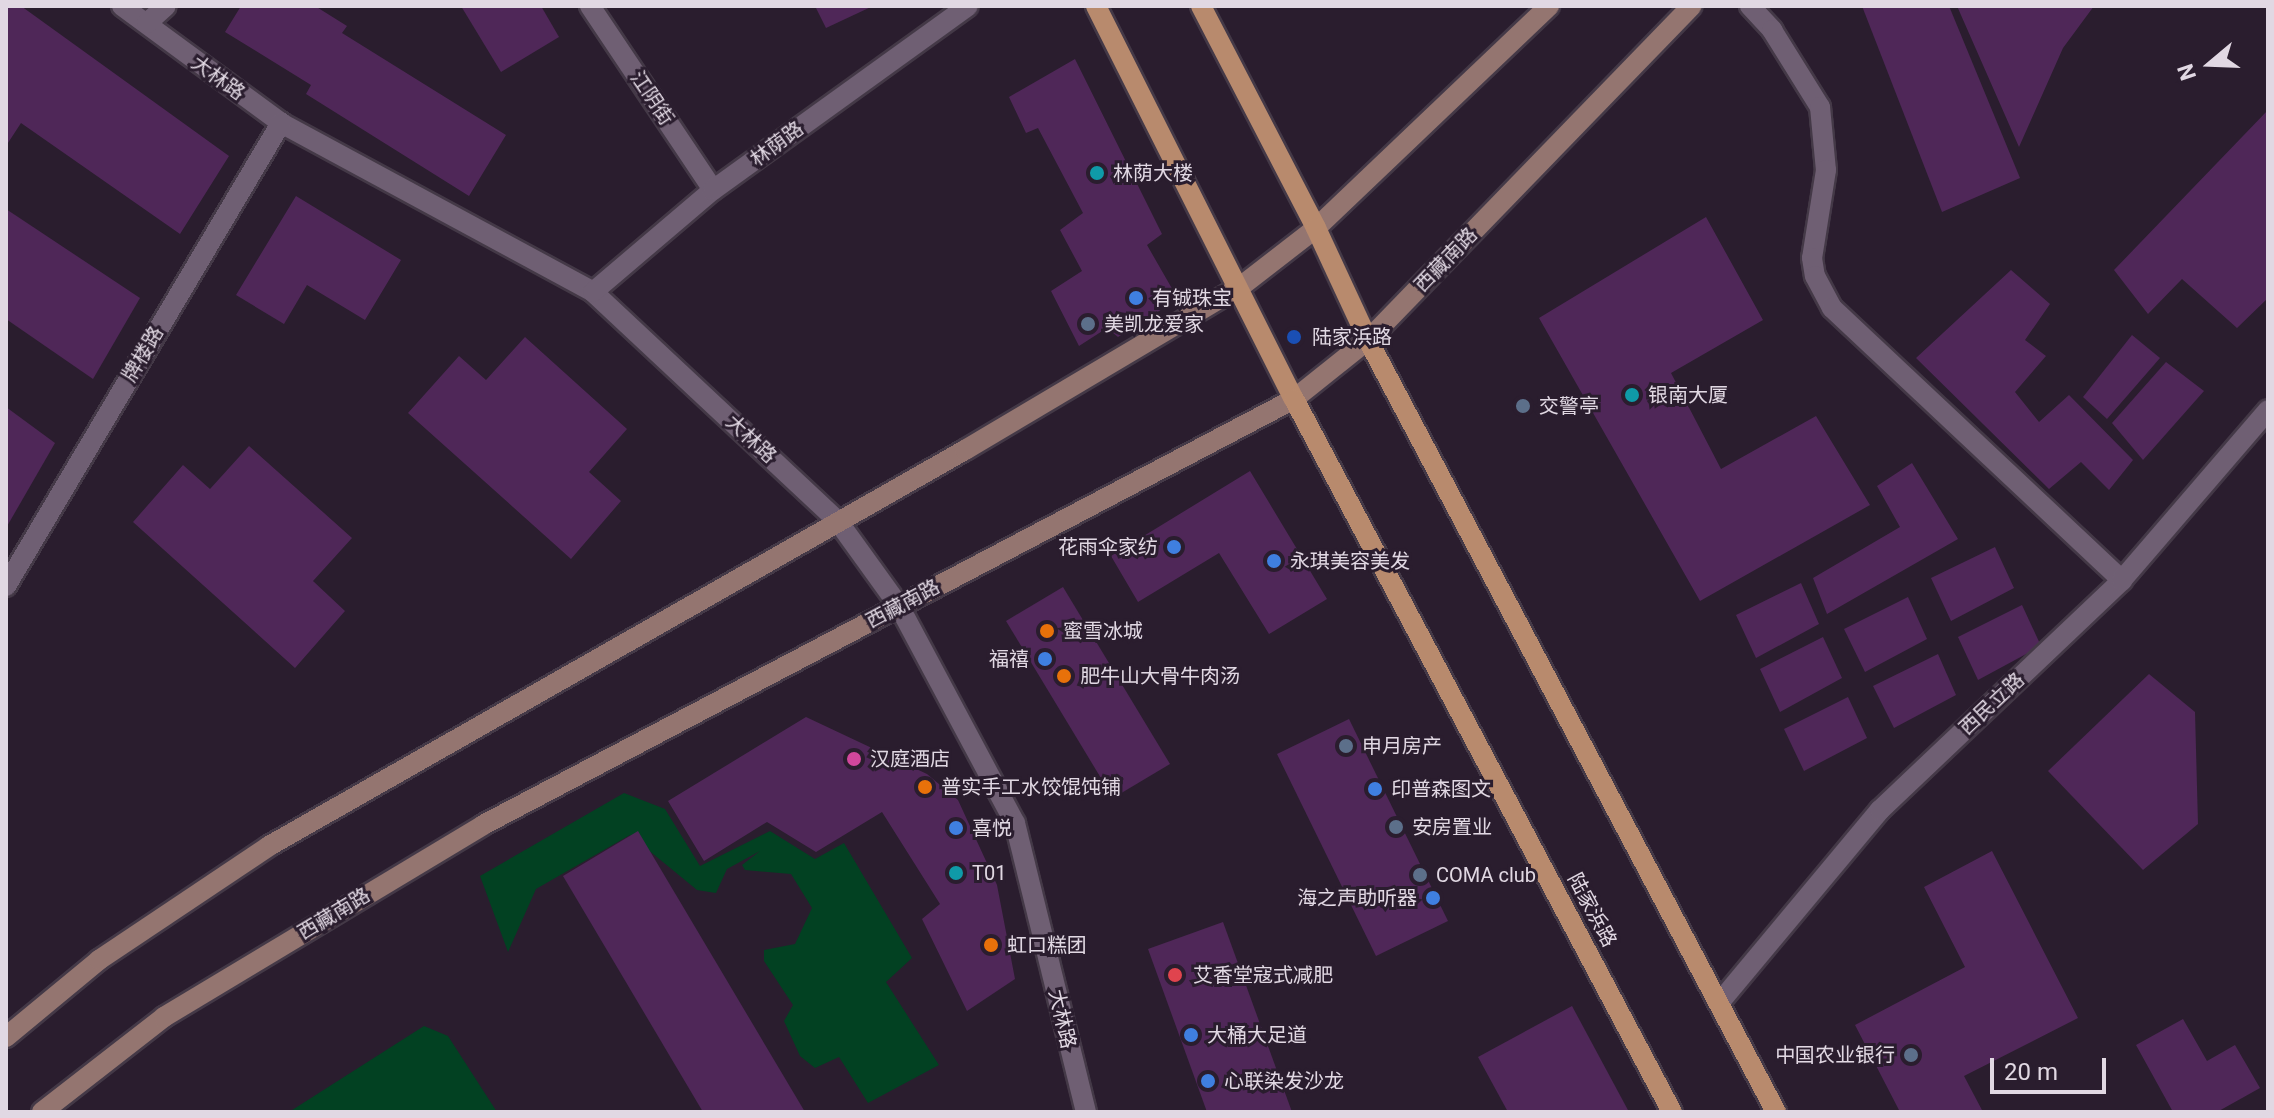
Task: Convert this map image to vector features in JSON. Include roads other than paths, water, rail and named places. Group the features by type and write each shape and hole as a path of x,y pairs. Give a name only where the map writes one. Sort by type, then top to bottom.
{"main road":[{"name":"陆家浜路","path":"1096,6 1294,399 1672,1112"},
{"path":"1201,6 1316,228 1368,340 1776,1112"},
{"path":"6,1037 99,960 269,846 1240,287 1316,228 1549,6"},
{"name":"西藏南路","path":"42,1112 164,1017 420,862 1294,399 1368,340 1692,6"}],"street":[{"name":"大林路","path":"122,6 281,123 593,292 837,520 899,606 1015,823 1086,1112"},
{"path":"147,23 166,6"},
{"name":"江阴街","path":"590,6 713,190"},
{"name":"林荫路","path":"593,292 713,190 968,6"},
{"path":"1750,6 1772,30 1820,107 1826,170 1812,258 1815,276 1832,308 2122,580"},
{"name":"牌楼路","path":"6,586 281,123"},
{"name":"西民立路","path":"1720,1002 1880,810 2122,580 2268,410"}],"place":[{"name":"林荫大楼","path":"1097,173"},
{"name":"有铖珠宝","path":"1136,298"},
{"name":"美凯龙爱家","path":"1088,324"},
{"name":"陆家浜路","path":"1294,337"},
{"name":"银南大厦","path":"1632,395"},
{"name":"交警亭","path":"1523,406"},
{"name":"花雨伞家纺","path":"1174,547"},
{"name":"永琪美容美发","path":"1274,561"},
{"name":"蜜雪冰城","path":"1047,631"},
{"name":"福禧","path":"1045,659"},
{"name":"肥牛山大骨牛肉汤","path":"1064,676"},
{"name":"申月房产","path":"1346,746"},
{"name":"汉庭酒店","path":"854,759"},
{"name":"普实手工水饺馄饨铺","path":"925,787"},
{"name":"印普森图文","path":"1375,789"},
{"name":"安房置业","path":"1396,827"},
{"name":"喜悦","path":"956,828"},
{"name":"T01","path":"956,873"},
{"name":"COMA club","path":"1420,875"},
{"name":"海之声助听器","path":"1433,898"},
{"name":"虹口糕团","path":"991,945"},
{"name":"艾香堂寇式减肥","path":"1175,975"},
{"name":"大桶大足道","path":"1191,1035"},
{"name":"中国农业银行","path":"1911,1055"},
{"name":"心联染发沙龙","path":"1208,1081"}]}
